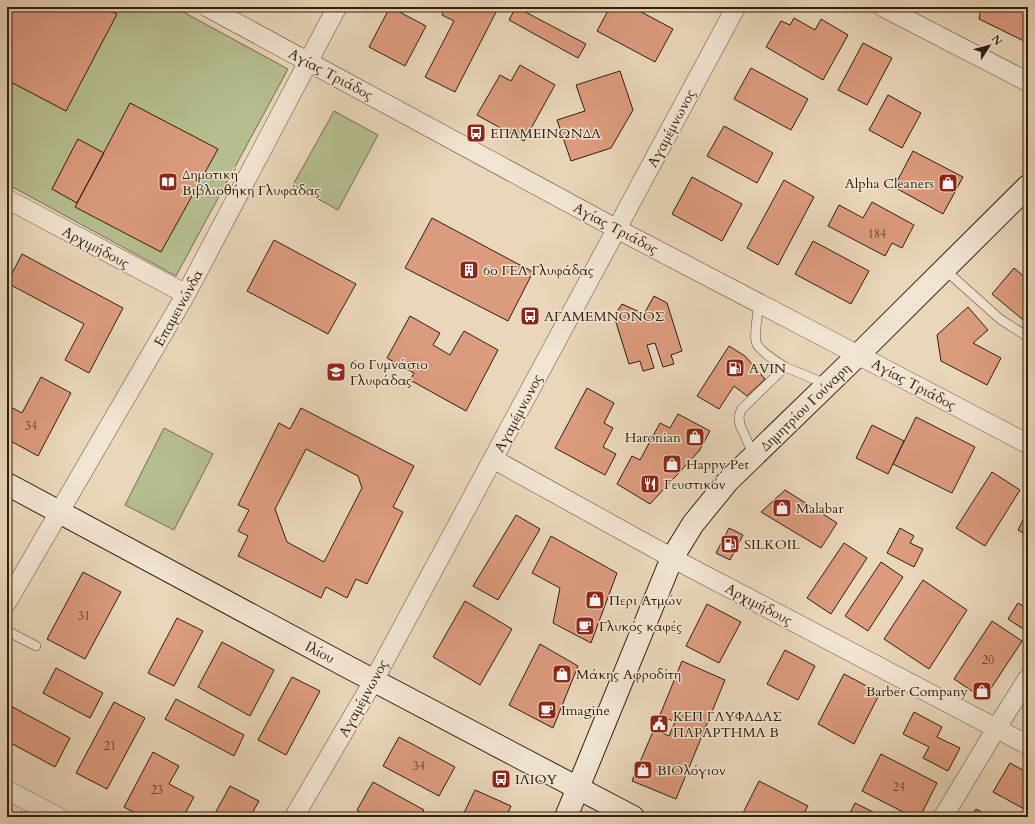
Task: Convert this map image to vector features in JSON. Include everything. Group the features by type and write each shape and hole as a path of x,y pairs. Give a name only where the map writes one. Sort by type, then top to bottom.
{"main road":[{"name":"Δημητρίου Γούναρη","path":"566,817 672,558 693,524 728,481 1028,186"},
{"name":"Ιλίου","path":"7,484 633,817"}],"street":[{"name":"Αγίας Τριάδος","path":"207,7 617,229 1028,444"},
{"name":"Επαμεινώνδα","path":"7,602 186,294 337,7"},
{"name":"Αγαμέμνωνος","path":"294,817 374,680 736,7"},
{"path":"883,7 1028,82"},
{"name":"Αρχιμήδους","path":"7,199 186,294"},
{"name":"Αρχιμήδους","path":"493,459 672,558 1028,745"},
{"path":"944,817 1028,678"},
{"path":"7,790 58,817"}],"lane":[{"path":"944,269 1000,319 1028,337"},
{"path":"759,303 756,342 760,348 785,367 827,385"},
{"path":"754,456 738,417 741,410 785,367"},
{"path":"7,631 36,646"}],"green space":[{"path":"7,7 174,7 288,69 176,276 7,184"},
{"path":"334,111 378,135 338,210 293,185"},
{"path":"164,428 213,454 174,530 125,505"}],"building":[{"path":"7,7 103,7 117,14 66,111 7,80"},
{"path":"390,7 426,26 405,66 369,47"},
{"path":"445,7 487,7 496,12 455,92 425,77 454,21 442,15"},
{"path":"516,7 586,44 578,58 509,20"},
{"path":"610,7 632,7 673,29 655,62 597,31"},
{"path":"978,7 1028,7 1028,43 979,19 981,8"},
{"path":"794,18 815,30 821,19 848,35 823,80 766,47 781,21 790,25"},
{"path":"863,43 892,58 867,105 838,90"},
{"path":"520,65 555,85 524,141 477,115 500,75 511,81"},
{"path":"751,68 808,99 791,130 734,99"},
{"path":"620,71 633,110 611,148 571,161 557,120 585,111 576,85"},
{"path":"888,95 921,113 902,148 869,130"},
{"path":"130,103 218,149 161,252 75,207"},
{"path":"724,126 773,153 757,183 707,156"},
{"path":"78,139 104,153 77,203 52,189"},
{"path":"913,151 963,177 943,214 894,187"},
{"path":"692,177 742,204 722,241 672,214"},
{"path":"784,180 814,197 778,265 747,248"},
{"path":"872,202 914,225 902,248 892,243 885,256 828,226 839,205 863,218"},
{"name":"6ο ΓΕΛ Γλυφάδας","path":"432,218 533,272 508,321 405,268"},
{"path":"274,240 356,284 328,334 247,291"},
{"path":"813,241 869,271 851,304 795,274"},
{"path":"22,254 123,308 89,373 65,360 84,324 7,283"},
{"path":"1014,268 1028,280 1028,324 992,294"},
{"path":"654,296 667,303 682,351 671,355 674,364 663,367 655,343 647,345 654,368 643,371 640,361 629,364 614,316 622,304 644,314"},
{"path":"968,307 988,330 973,343 1001,358 987,385 941,361 937,335"},
{"path":"410,316 440,333 433,345 450,355 464,331 498,350 466,411 410,380 414,373 387,358"},
{"name":"AVIN","path":"729,346 745,356 765,379 747,396 734,386 719,409 697,396"},
{"path":"41,377 71,393 38,456 7,439 7,405 22,413"},
{"path":"587,388 614,403 604,423 613,428 603,447 616,454 605,475 555,448"},
{"path":"301,408 414,466 393,507 403,512 367,584 356,579 347,598 326,587 321,598 238,556 248,536 238,531 249,510 238,505 279,423 290,429","holes":["306,449 358,476 362,488 324,562 287,542 275,509"]},
{"path":"678,414 710,431 699,451 650,504 617,484 632,456 640,460 660,423 670,428"},
{"path":"916,417 975,447 952,493 893,464"},
{"path":"872,425 904,441 888,474 856,458"},
{"path":"992,472 1020,490 985,546 956,528"},
{"path":"785,490 837,523 821,548 761,512"},
{"path":"1028,510 1028,536 1018,530"},
{"path":"516,515 540,529 498,600 473,586"},
{"name":"SILKOIL","path":"729,528 743,535 730,560 716,553"},
{"path":"900,528 914,536 910,543 923,549 914,567 887,553"},
{"path":"551,536 617,573 591,643 553,623 560,588 532,573"},
{"path":"844,543 867,558 831,614 807,598"},
{"path":"881,562 903,577 868,631 845,616"},
{"path":"83,572 121,592 85,659 47,639"},
{"path":"923,580 967,610 929,669 884,639"},
{"path":"465,601 512,629 480,685 433,657"},
{"path":"1018,603 1028,609 1028,632 1008,619"},
{"path":"707,604 741,622 719,663 686,646"},
{"path":"177,618 203,631 174,686 148,673"},
{"path":"992,621 1022,641 984,699 954,679"},
{"path":"222,642 274,670 250,716 198,687"},
{"path":"540,644 578,666 553,728 509,705"},
{"path":"785,650 815,666 798,700 767,684"},
{"path":"682,661 725,680 676,799 632,781 654,729 669,736 675,722 660,715"},
{"path":"56,668 103,693 90,718 43,693"},
{"path":"844,674 880,693 854,744 818,724"},
{"path":"292,677 320,691 286,755 258,740"},
{"path":"176,699 244,735 234,756 165,719"},
{"path":"114,702 145,718 107,789 76,773"},
{"path":"7,704 70,738 55,767 7,741"},
{"path":"914,712 942,727 937,737 960,748 948,771 923,758 929,747 903,734"},
{"path":"399,737 455,767 439,796 383,766"},
{"path":"153,752 179,766 169,784 194,797 183,817 142,817 124,807"},
{"path":"881,754 937,783 920,817 913,817 862,791"},
{"path":"1010,763 1028,773 1028,811 993,792"},
{"path":"759,781 808,806 802,817 741,817"},
{"path":"373,782 424,810 420,817 369,817 357,810"},
{"path":"230,786 259,801 250,817 213,817"},
{"path":"475,790 511,806 506,817 462,817"},
{"path":"855,803 883,817 848,817"},
{"path":"976,809 991,817 971,817"}],"place":[{"name":"ΕΠΑΜΕΙΝΩΝΔΑ","path":"476,133"},
{"name":"Δημοτική Βιβλιοθήκη Γλυφάδας","path":"168,182"},
{"name":"Alpha Cleaners","path":"948,183"},
{"name":"6ο ΓΕΛ Γλυφάδας","path":"469,270"},
{"name":"ΑΓΑΜΕΜΝΟΝΟΣ","path":"530,316"},
{"name":"AVIN","path":"735,368"},
{"name":"6ο Γυμνάσιο Γλυφάδας","path":"336,372"},
{"name":"Haronian","path":"695,437"},
{"name":"Happy Pet","path":"672,464"},
{"name":"Γευστικόν","path":"650,484"},
{"name":"Malabar","path":"782,508"},
{"name":"SILKOIL","path":"730,544"},
{"name":"Περι Ατμών","path":"595,600"},
{"name":"Γλυκός καφές","path":"585,626"},
{"name":"Μάκης Αφροδίτη","path":"562,674"},
{"name":"Barber Company","path":"982,691"},
{"name":"Imagine","path":"547,710"},
{"name":"ΚΕΠ ΓΛΥΦΑΔΑΣ ΠΑΡΑΡΤΗΜΑ Β","path":"659,724"},
{"name":"ΒΙΟλόγιον","path":"643,770"},
{"name":"ΙΛΙΟΥ","path":"501,779"}]}
